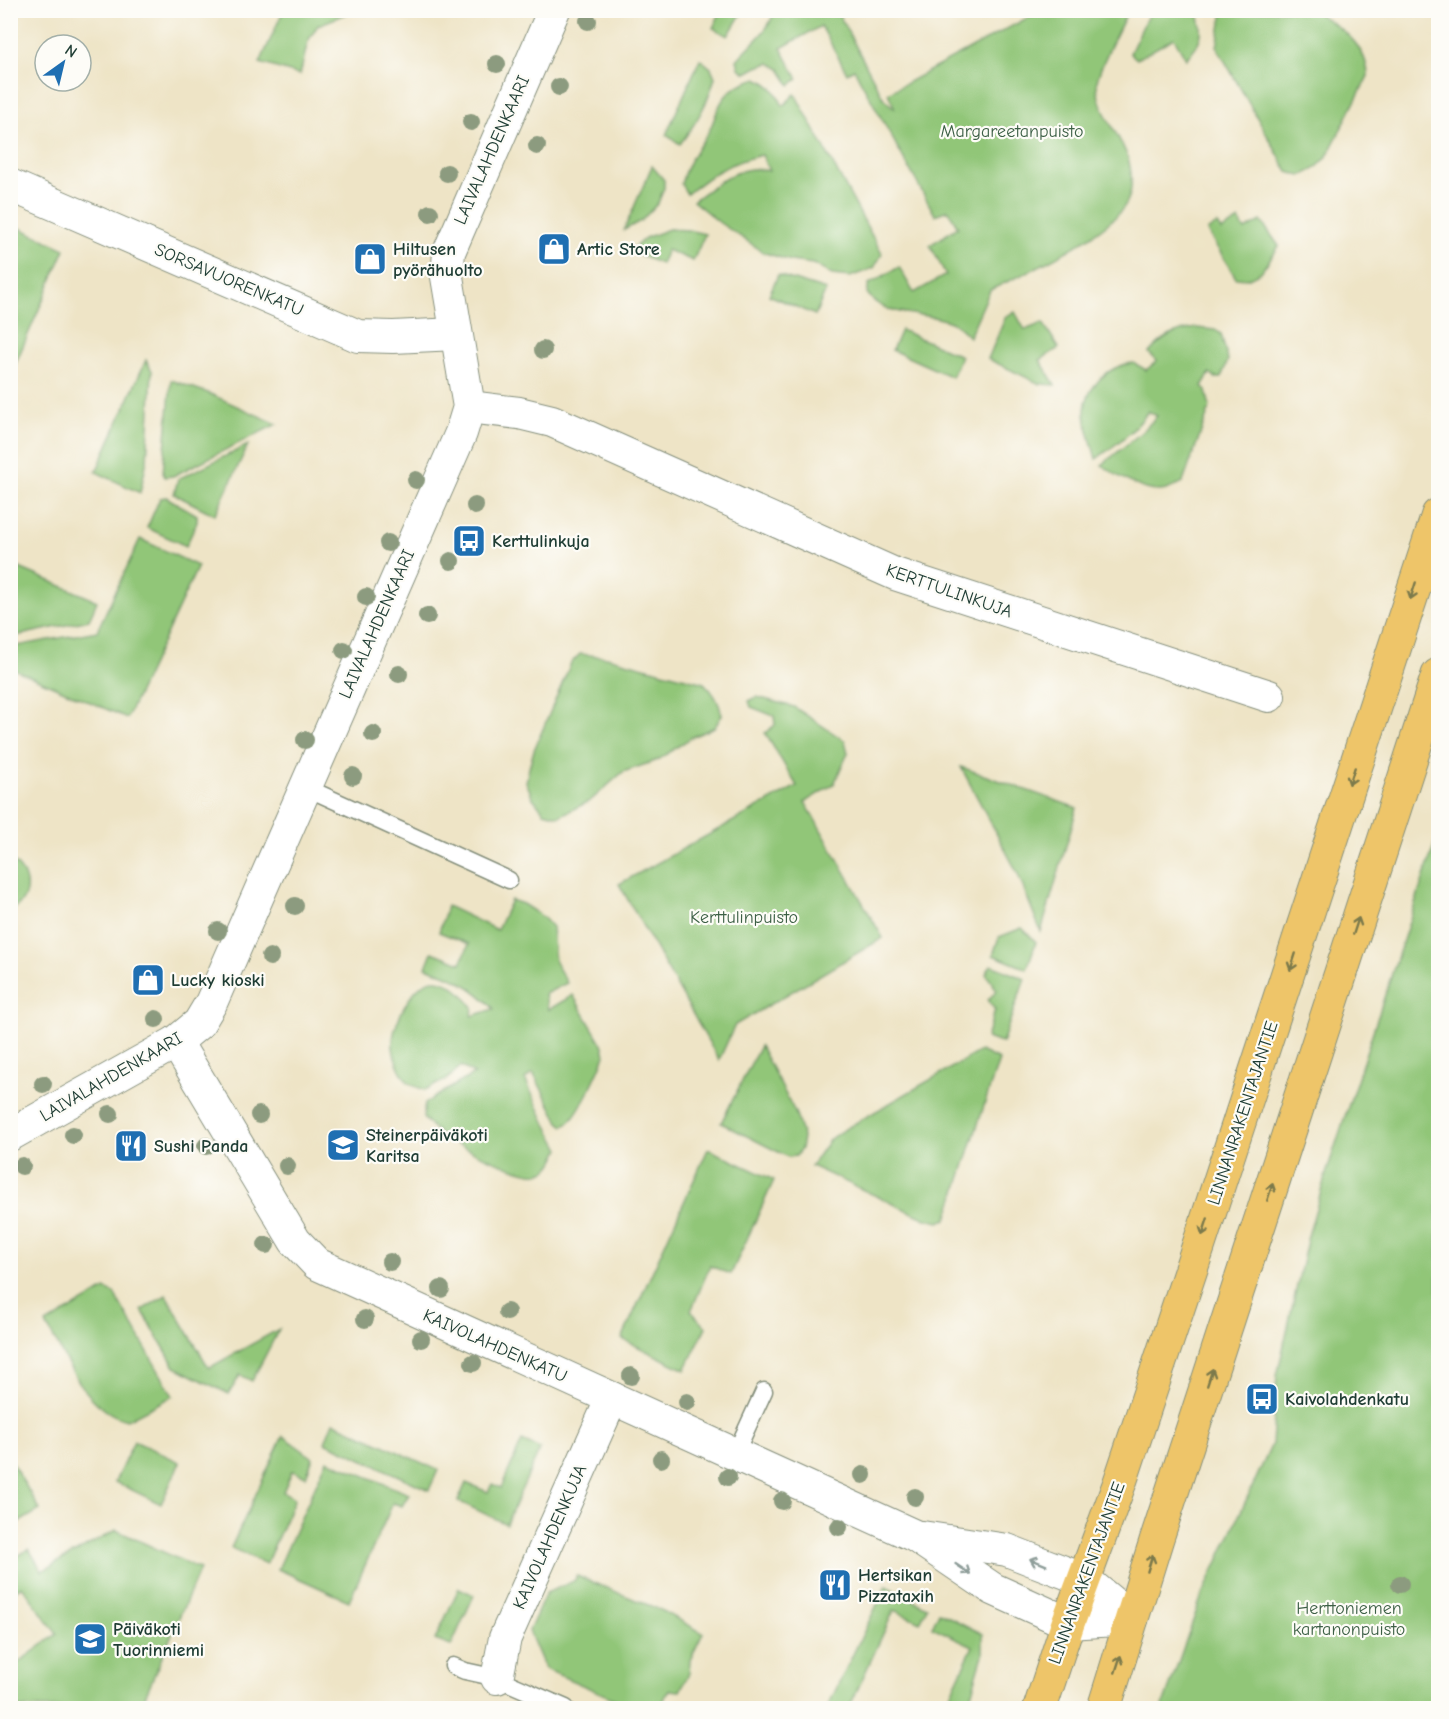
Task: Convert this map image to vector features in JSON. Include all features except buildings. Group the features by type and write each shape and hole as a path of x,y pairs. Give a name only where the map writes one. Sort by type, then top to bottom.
{"main road":[{"name":"LINNANRAKENTAJANTIE","path":"1041,1708 1068,1623 1120,1482 1189,1278 1438,515"},
{"path":"1104,1708 1438,675"}],"street":[{"name":"LAIVALAHDENKAARI","path":"10,1135 176,1042 199,1023 211,1003 461,433 469,407 447,277 449,252 554,10"},
{"name":"SORSAVUORENKATU","path":"10,185 358,336 456,334"},
{"name":"KERTTULINKUJA","path":"469,407 519,413 552,421 895,574 1269,696"},
{"name":"KAIVOLAHDENKATU","path":"176,1042 295,1241 317,1264 915,1536 993,1589 1068,1623 1132,1619"},
{"name":"KAIVOLAHDENKUJA","path":"497,1678 505,1638 612,1398"},
{"name":"KAIVOLAHDENKATU","path":"915,1536 1007,1550 1084,1580 1132,1619"}],"lane":[{"path":"305,787 509,880"},
{"path":"735,1454 764,1391"},
{"path":"453,1666 497,1678 566,1708"}],"green space":[{"name":"Margareetanpuisto","path":"827,10 838,13 884,99 895,109 888,93 1040,11 1128,11 1105,58 1097,82 1103,110 1130,165 1131,184 1127,202 1104,227 1086,240 1044,264 990,290 969,337 951,322 940,318 894,311 875,302 867,293 869,284 899,267 914,293 946,275 930,245 958,227 948,210 935,215 854,69 847,73 821,26 781,48 798,79 790,85 780,69 770,63 746,73 739,68 737,60 764,31 774,11"},
{"path":"1312,10 1341,29 1357,45 1366,64 1368,76 1326,158 1315,169 1301,176 1288,172 1217,47 1223,11"},
{"path":"283,11 349,11 318,25 308,41 300,75 260,63"},
{"path":"721,11 743,11 728,36 713,28"},
{"path":"1150,11 1197,11 1201,26 1199,42 1186,59 1174,38 1137,59 1130,53"},
{"path":"700,59 711,68 715,77 701,112 680,144 666,135"},
{"path":"757,78 773,89 783,106 795,94 882,254 874,268 850,277 832,275 813,264 791,261 765,253 720,223 693,201 719,182 738,172 758,169 769,171 762,155 722,169 687,194 681,184 683,176 689,162 709,131 722,101 735,88"},
{"path":"652,166 664,180 664,188 658,203 641,221 624,230"},
{"path":"1239,220 1245,230 1261,221 1279,246 1261,272 1247,279 1236,278 1207,231 1217,224 1221,231"},
{"path":"11,224 65,249 11,374"},
{"path":"669,229 705,234 693,261 667,250 661,264 630,251 645,238"},
{"path":"778,275 826,290 815,315 769,295"},
{"path":"1015,312 1025,330 1043,323 1059,348 1040,360 1055,385 1040,384 988,359 1006,316"},
{"path":"1197,328 1215,330 1221,334 1228,360 1221,378 1215,378 1210,373 1202,386 1206,391 1210,407 1183,482 1163,491 1146,489 1122,478 1102,465 1143,431 1157,416 1148,411 1118,443 1096,459 1085,417 1087,398 1100,379 1111,370 1134,363 1146,370 1157,361 1149,353 1160,342 1176,333"},
{"path":"901,330 961,356 952,377 892,350"},
{"path":"146,360 152,371 147,460 140,493 96,472"},
{"path":"171,380 208,393 277,424 173,476 165,477 163,473"},
{"path":"248,445 215,515 174,494 178,479"},
{"path":"166,497 197,515 197,522 186,546 147,528 160,498"},
{"path":"140,539 198,566 127,718 11,668 11,647 97,631"},
{"path":"10,564 97,601 89,620 11,637"},
{"path":"580,654 607,657 704,683 716,697 722,715 715,727 692,737 658,760 623,772 590,801 559,816 544,812 533,798 526,782 534,750 571,663"},
{"name":"Kerttulinpuisto","path":"757,697 794,707 845,741 848,753 834,784 805,802 883,938 735,1025 719,1060 619,884 797,786 765,733 775,725 774,716 751,707 749,701"},
{"path":"961,767 1077,808 1041,932 1017,872"},
{"name":"Herttoniemen kartanonpuisto","path":"1438,834 1438,1708 1162,1708 1201,1598 1272,1444 1277,1376 1308,1236 1326,1174"},
{"path":"11,860 22,872 26,893 18,905 11,910"},
{"path":"511,900 523,904 543,917 552,927 555,962 567,983 545,994 548,1010 573,995 603,1046 605,1055 581,1105 564,1126 559,1122 533,1073 525,1079 560,1149 550,1167 540,1173 519,1170 490,1159 438,1132 423,1118 425,1103 474,1074 461,1066 448,1079 425,1090 418,1088 408,1082 402,1073 393,1044 397,1022 407,1002 413,993 429,981 443,981 458,990 473,1007 472,1016 494,1009 479,994 463,984 426,967 432,952 461,963 469,944 439,932 447,906 497,930"},
{"path":"1022,928 1036,942 1027,969 993,955 999,937"},
{"path":"991,965 1025,979 1002,1043 986,1038 995,1010 988,1000 997,990 986,974"},
{"path":"760,1046 795,1112 803,1137 801,1149 796,1156 788,1157 721,1123"},
{"path":"980,1051 999,1060 947,1219 939,1222 926,1219 811,1166 830,1139 840,1132"},
{"path":"708,1149 774,1180 731,1274 710,1266 691,1311 706,1327 685,1370 622,1339"},
{"path":"105,1289 114,1293 173,1396 127,1420 99,1406 88,1394 69,1367 46,1324"},
{"path":"166,1295 209,1368 279,1329 252,1381 240,1375 229,1394 175,1367 142,1310"},
{"path":"333,1422 438,1470 429,1490 325,1442"},
{"path":"283,1436 313,1458 306,1476 292,1471 283,1492 295,1498 266,1564 231,1548"},
{"path":"134,1441 180,1462 161,1504 115,1482"},
{"path":"522,1441 540,1449 506,1524 458,1501 466,1483 488,1492 492,1484 501,1488"},
{"path":"10,1459 40,1510 11,1527 10,1527"},
{"path":"327,1460 409,1494 402,1506 393,1503 349,1601 278,1569"},
{"name":"Päiväkoti Tuorinniemi","path":"116,1530 200,1569 140,1708 11,1708 11,1668 57,1634 22,1586 11,1593 11,1560 29,1549 42,1571"},
{"path":"577,1576 663,1611 703,1633 690,1660 689,1673 680,1691 670,1690 661,1708 635,1708 545,1669 529,1631 546,1593 574,1581"},
{"path":"886,1586 927,1607 920,1622 894,1610 849,1708 827,1708"},
{"path":"459,1588 474,1595 451,1646 435,1640"},
{"path":"939,1612 983,1634 983,1655 967,1708 944,1708 973,1646 932,1627"}],"place":[{"name":"Artic Store","path":"554,249"},
{"name":"Hiltusen pyörähuolto","path":"370,259"},
{"name":"Kerttulinkuja","path":"469,541"},
{"name":"Lucky kioski","path":"148,980"},
{"name":"Steinerpäiväkoti Karitsa","path":"343,1145"},
{"name":"Sushi Panda","path":"131,1146"},
{"name":"Kaivolahdenkatu","path":"1262,1399"},
{"name":"Hertsikan Pizzataxih","path":"835,1585"},
{"name":"Päiväkoti Tuorinniemi","path":"90,1639"}]}
